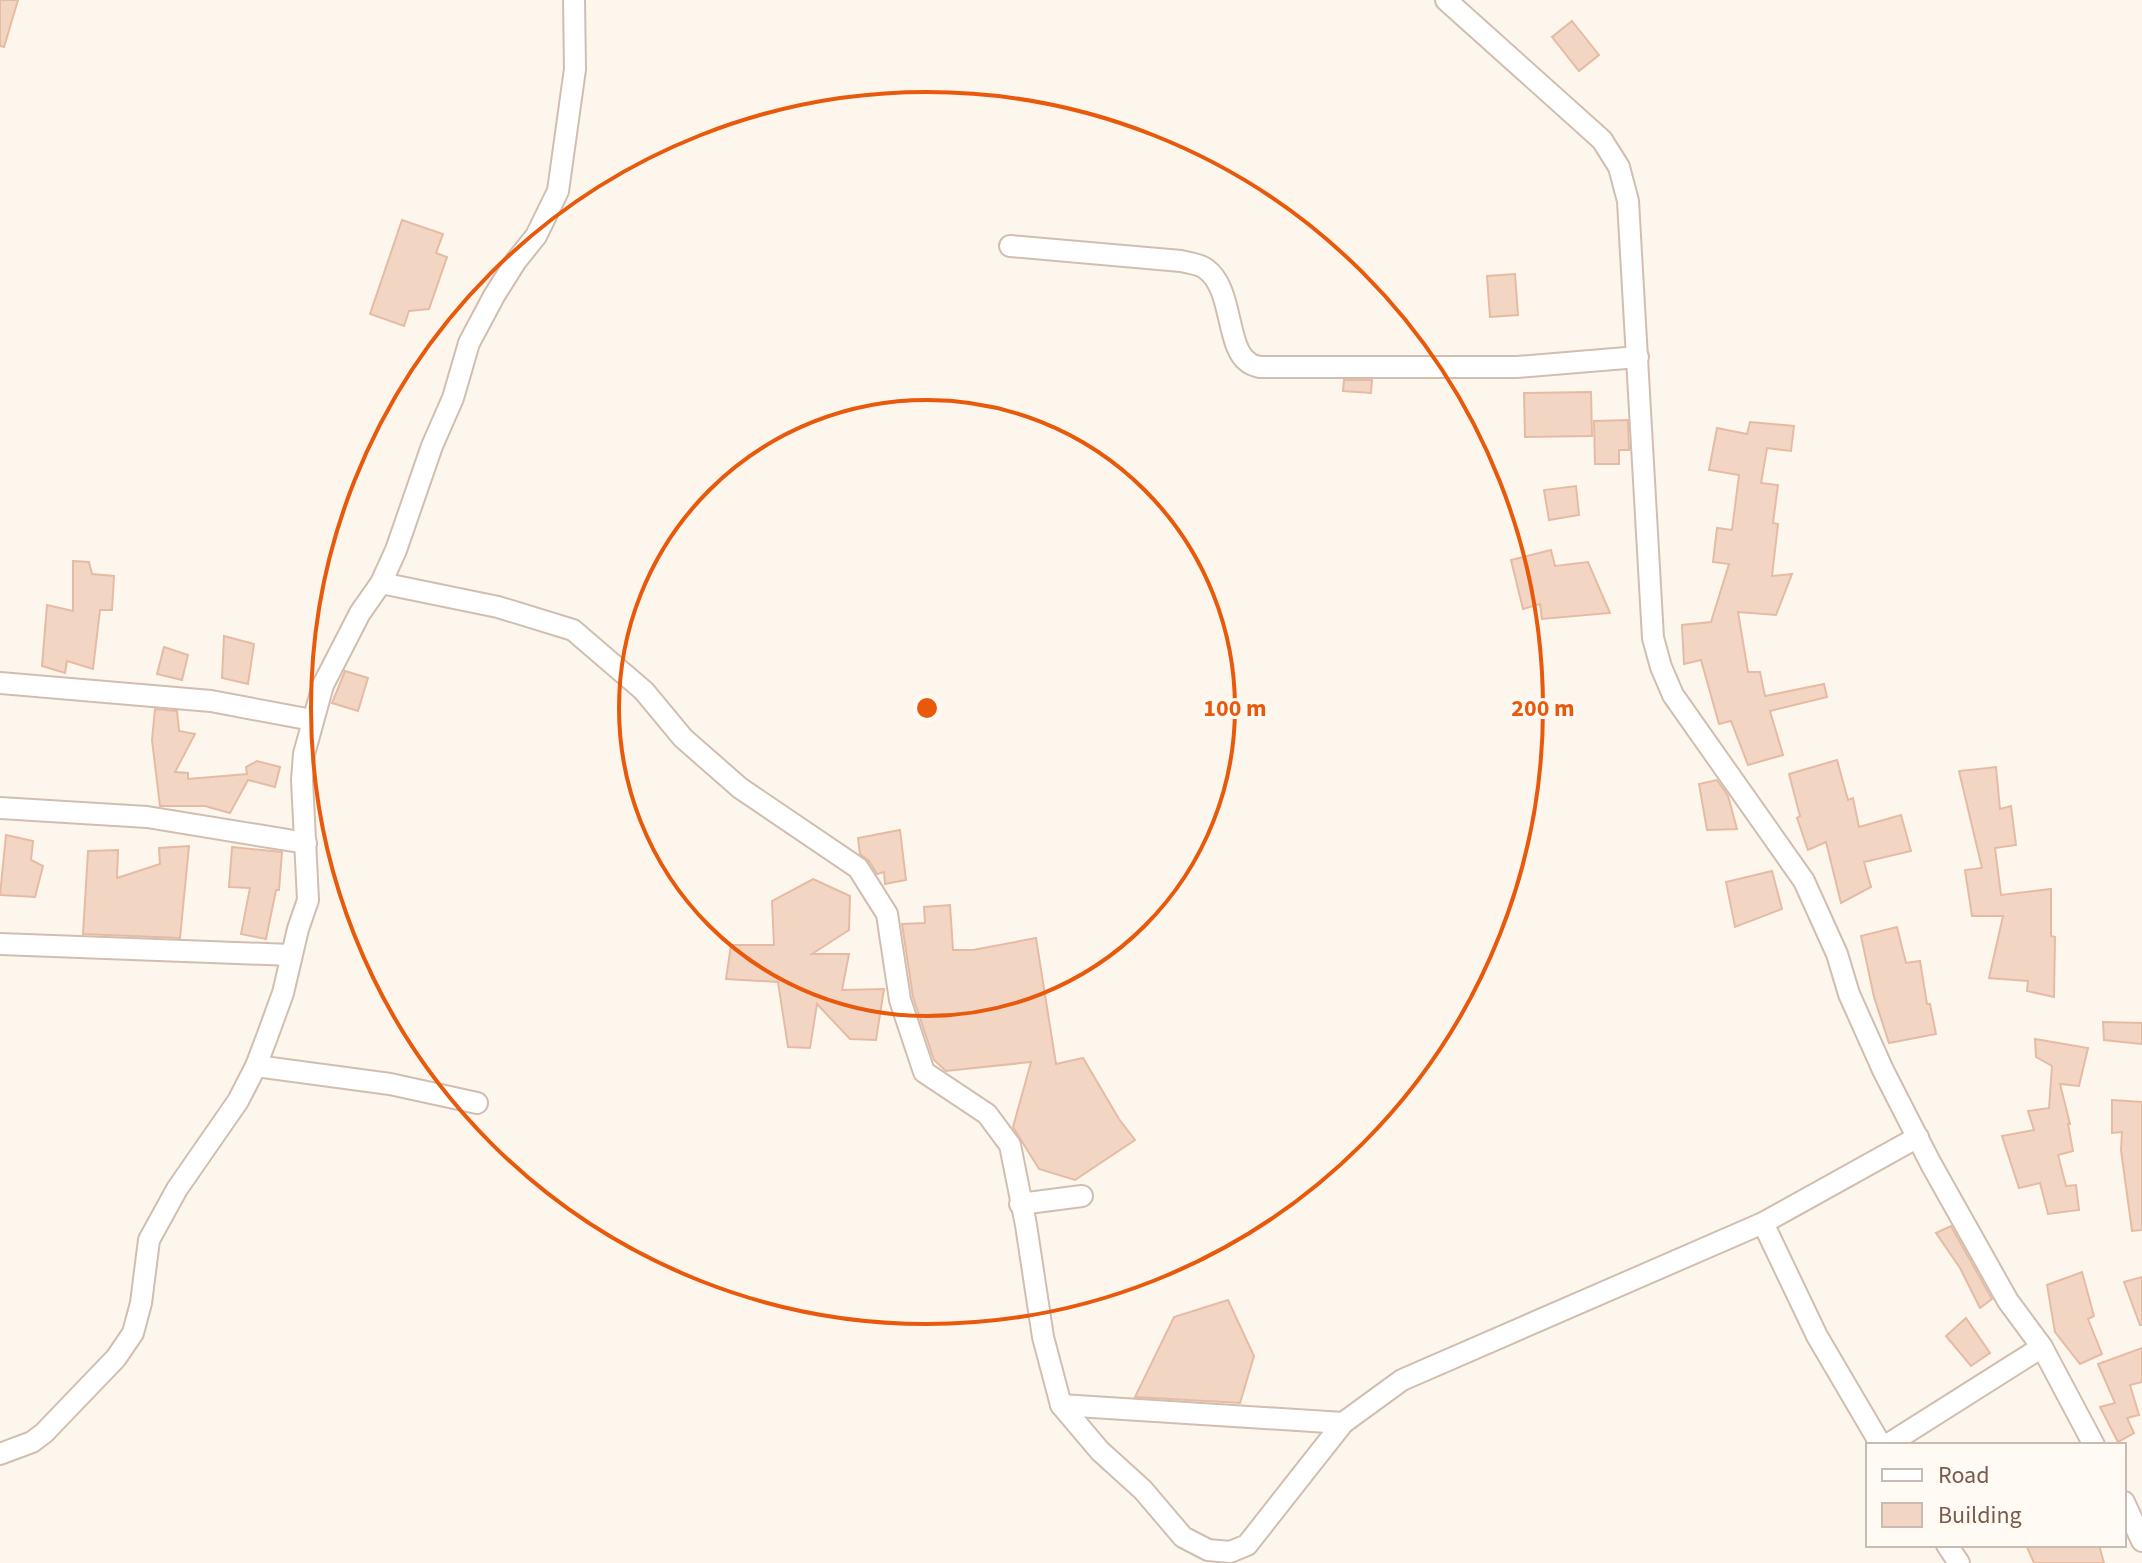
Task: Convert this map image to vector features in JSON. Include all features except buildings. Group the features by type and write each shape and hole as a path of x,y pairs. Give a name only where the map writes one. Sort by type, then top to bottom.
{"street":[{"path":"0,1454 32,1442 44,1433 116,1358 133,1333 141,1303 149,1240 177,1189 227,1120 256,1066 283,993 308,900 302,780 312,720 334,660 381,583 396,550 432,446 453,398 469,343 494,296 536,236 558,191 575,69 574,0"},
{"path":"1446,0 1602,140 1619,167 1628,201 1653,638 1661,667 1673,695 1804,881 1883,1070 1959,1215 2008,1301 2042,1347 2093,1443"},
{"path":"1010,246 1181,261 1205,268 1216,281 1226,302 1238,348 1246,362 1260,367 1517,367 1638,357"},
{"path":"381,583 498,607 573,630 644,691 683,738 740,788 858,868 887,914 900,1000 924,1072 987,1114 1010,1145 1043,1337 1061,1405 1100,1451 1143,1490 1183,1537 1196,1546 1230,1552 1247,1545 1343,1423 1402,1380 1763,1223 1918,1137"},
{"path":"0,683 211,701 312,720"},
{"path":"0,808 147,817 306,843"},
{"path":"0,944 291,955"},
{"path":"256,1066 390,1084 477,1103"},
{"path":"1020,1204 1082,1196"},
{"path":"1763,1223 1817,1336 1880,1443"},
{"path":"1890,1443 2042,1347"},
{"path":"1061,1405 1343,1423"},
{"path":"2126,1506 2142,1541"}]}
